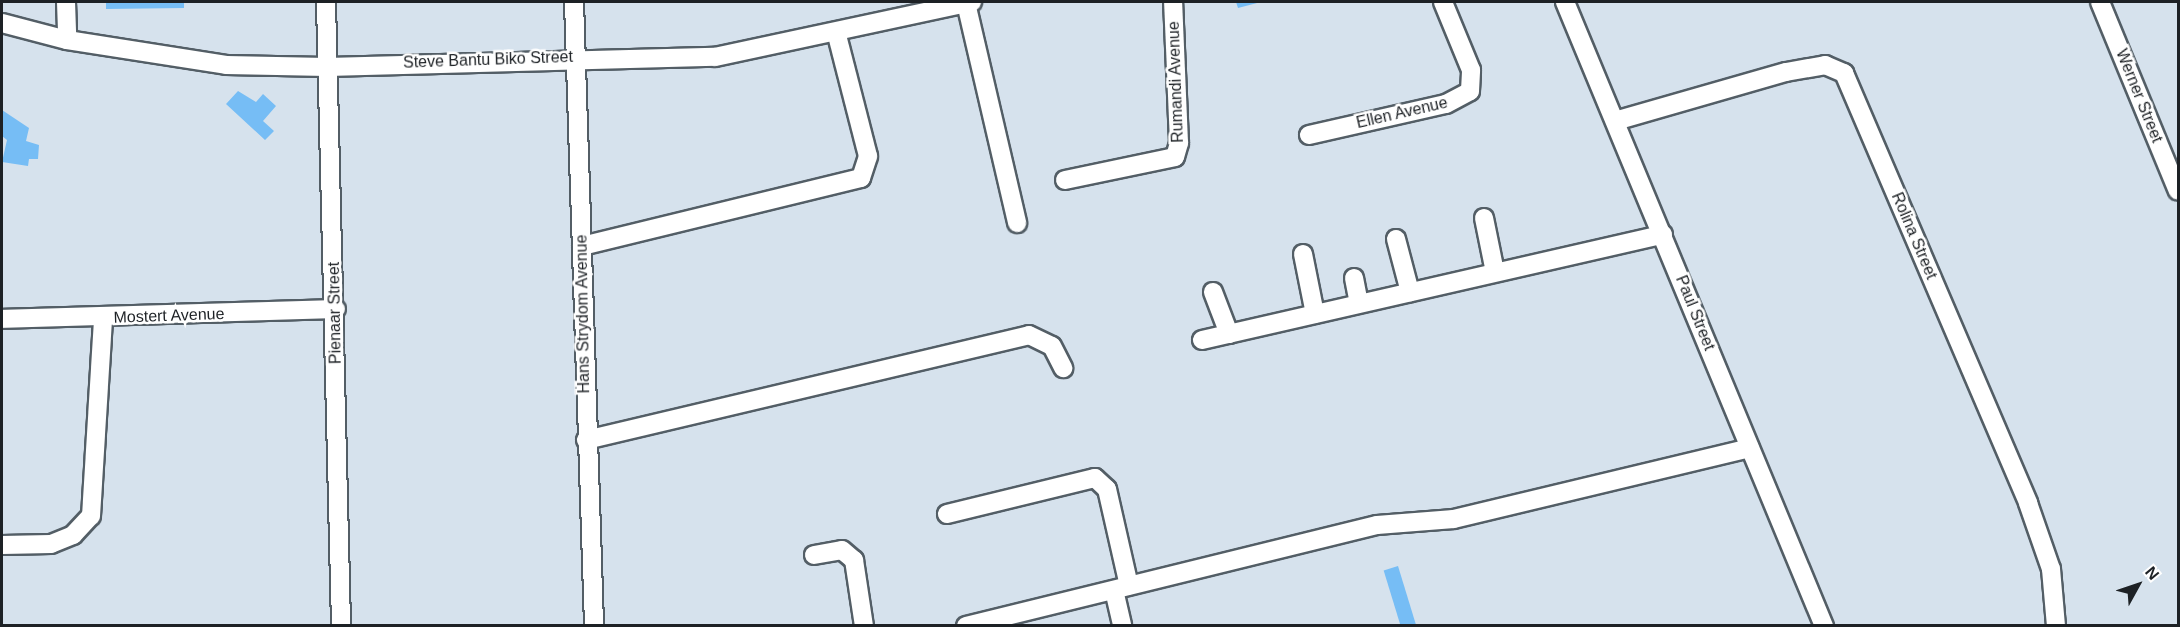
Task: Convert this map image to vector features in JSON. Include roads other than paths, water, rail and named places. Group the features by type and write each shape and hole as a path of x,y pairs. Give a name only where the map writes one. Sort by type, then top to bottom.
{"street":[{"path":"66,2 67,40"},
{"name":"Pienaar Street","path":"326,2 336,309 341,626"},
{"name":"Hans Strydom Avenue","path":"574,2 586,440 594,626"},
{"path":"969,2 1017,223"},
{"name":"Steve Bantu Biko Street","path":"2,23 67,40 226,65 327,67 575,57 715,57 837,34 969,2"},
{"name":"Rumandi Avenue","path":"1065,180 1175,157 1173,2"},
{"name":"Ellen Avenue","path":"1309,135 1446,104 1470,91 1471,70 1443,2"},
{"name":"Paul Street","path":"1565,2 1824,626"},
{"name":"Werner Street","path":"2100,2 2178,191"},
{"path":"582,246 861,178 868,156 837,34"},
{"name":"Rolina Street","path":"1615,121 1825,64 1844,73 2028,503 2051,569 2056,626"},
{"path":"1484,218 1495,272"},
{"path":"1202,340 1663,234"},
{"path":"1396,239 1410,292"},
{"path":"1303,254 1316,314"},
{"path":"1354,278 1359,304"},
{"path":"1213,292 1229,334"},
{"name":"Mostert Avenue","path":"2,319 103,318 336,309"},
{"path":"2,545 51,544 73,535 91,516 103,318"},
{"path":"586,440 1029,335 1052,345 1064,368"},
{"path":"966,626 1013,620 1121,588 1377,525 1454,519 1750,448"},
{"path":"946,514 1095,478 1107,489 1121,588 1122,626"},
{"path":"814,555 842,550 854,560 864,626"}]}
